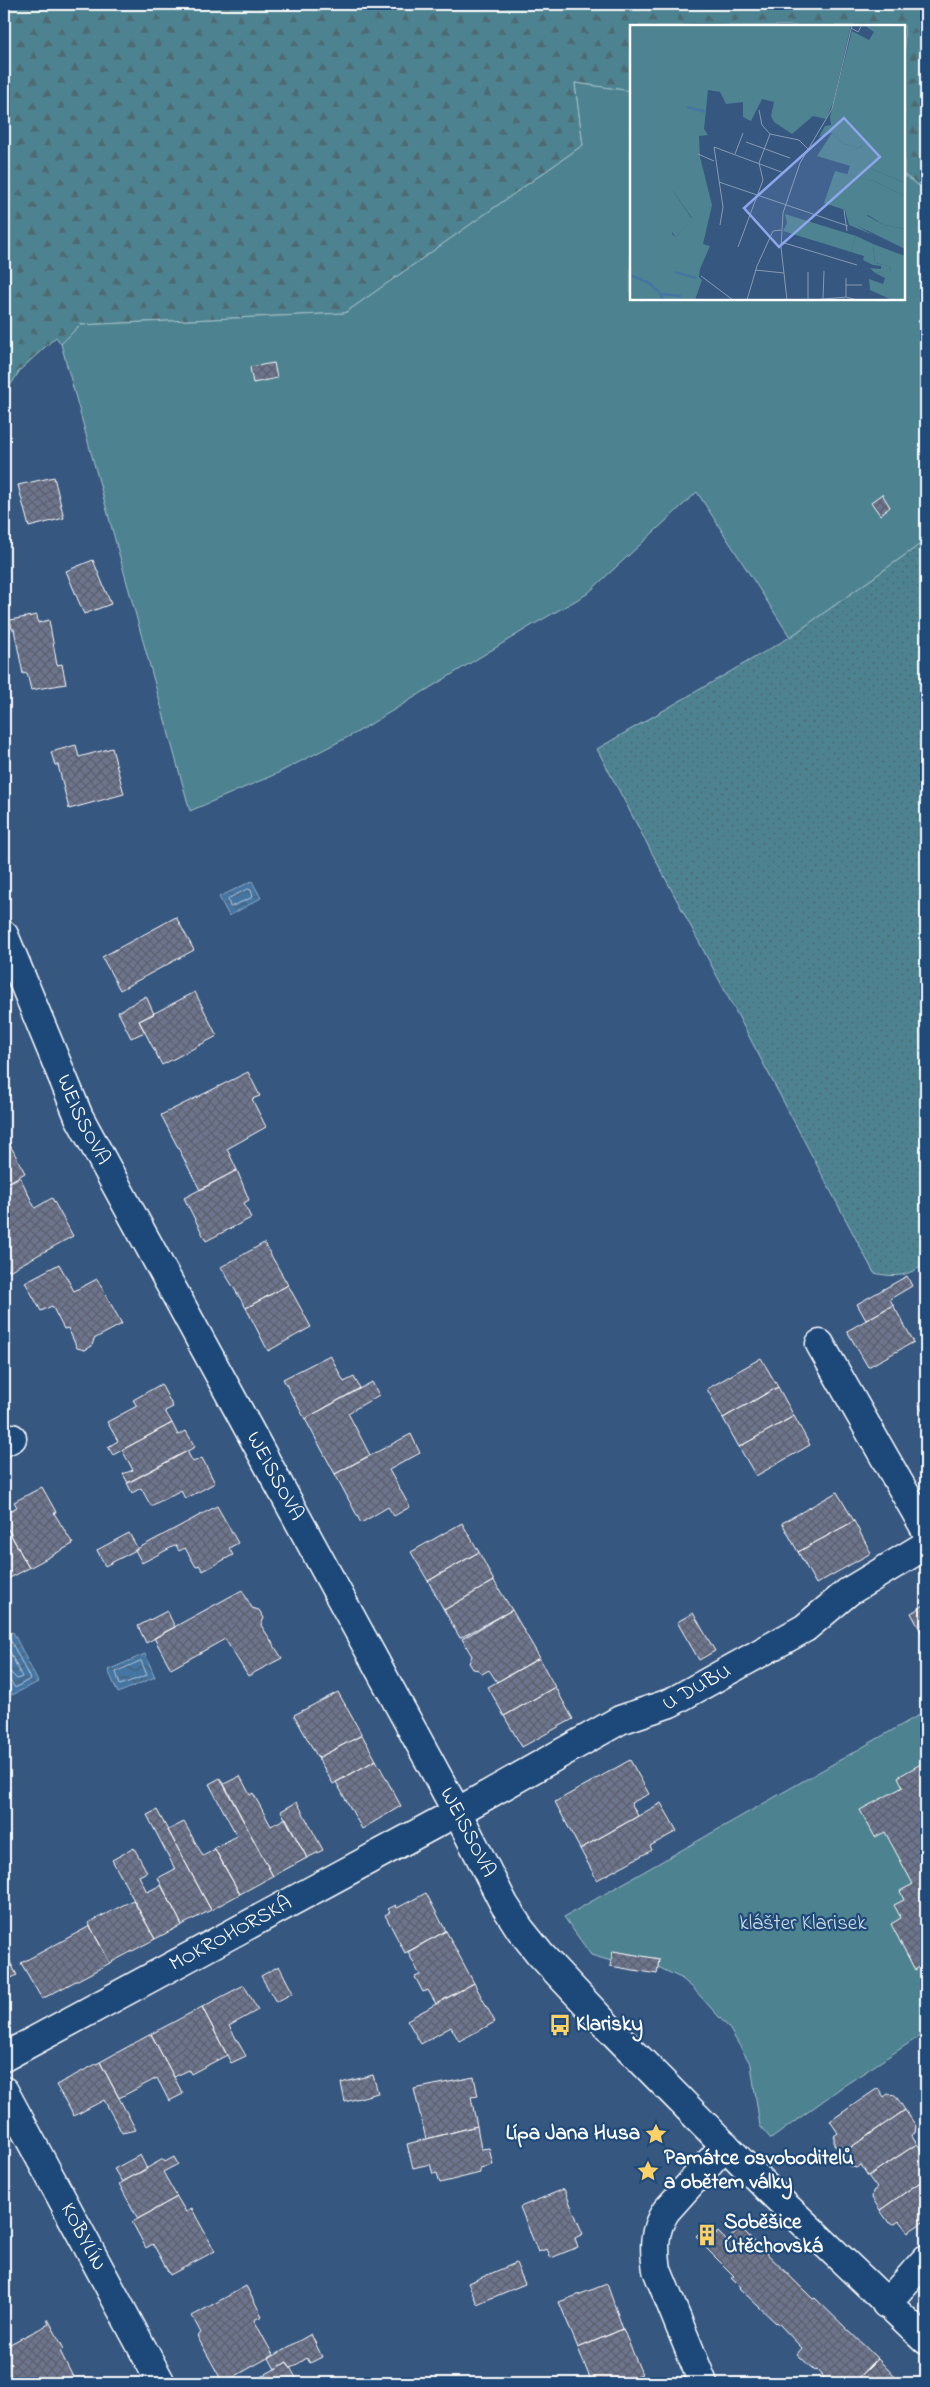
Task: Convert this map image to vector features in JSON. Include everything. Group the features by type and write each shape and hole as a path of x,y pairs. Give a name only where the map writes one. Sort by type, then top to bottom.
{"street":[{"name":"WEISSOVA","path":"4,935 79,1117 457,1812 504,1904 520,1929 582,1999 725,2145 886,2304 926,2340"},
{"path":"820,1344 926,1530"},
{"name":"U DUBU","path":"457,1812 620,1720 670,1704 805,1628 848,1592 926,1545"},
{"name":"MOKROHORSKÁ","path":"4,2057 457,1812"},
{"name":"KOBYLÍN","path":"4,2091 161,2383"},
{"path":"702,2383 657,2270 654,2250 655,2237 666,2211 725,2145"},
{"path":"886,2304 926,2259"}],"green space":[{"path":"4,4 926,4 926,191 905,176 905,25 630,25 630,91 575,83 583,145 345,313 80,325 61,344 56,337 20,370 4,396"},
{"path":"575,83 630,91 630,300 905,300 905,176 926,191 926,540 790,637 697,492 587,594 356,733 276,774 190,811 61,344 80,325 345,313 583,145"},
{"path":"926,540 926,1264 913,1271 895,1276 874,1273 597,749 790,637"},
{"name":"klášter Klarisek","path":"926,1711 926,2032 842,2087 771,2139 760,2126 751,2065 729,2028 693,1988 681,1978 658,1967 659,1959 613,1951 611,1961 591,1955 564,1917"}],"water":[{"path":"252,881 261,898 229,916 219,897"},
{"path":"13,1632 38,1682 12,1695 4,1679 4,1636"},
{"path":"145,1654 155,1677 118,1693 108,1670"}],"building":[{"path":"926,316 926,333 918,321"},
{"path":"274,363 277,378 253,383 250,367"},
{"path":"54,477 64,518 29,527 18,485"},
{"path":"882,494 890,507 880,515 871,502"},
{"path":"93,560 111,604 84,614 66,571"},
{"path":"37,615 38,623 49,620 57,665 62,664 66,684 31,690 27,673 23,674 14,629 12,629 10,620"},
{"path":"76,745 79,757 112,748 124,794 69,809 58,765 55,765 51,752"},
{"path":"176,917 194,950 120,990 102,957"},
{"path":"195,992 217,1036 162,1065 139,1021"},
{"path":"146,996 154,1014 139,1021 145,1032 131,1038 118,1012"},
{"path":"248,1072 260,1096 252,1099 266,1127 227,1149 237,1170 200,1190 161,1115"},
{"path":"4,1134 25,1173 4,1185"},
{"path":"237,1170 249,1200 244,1203 251,1218 206,1241 184,1198"},
{"path":"20,1177 35,1208 52,1198 73,1236 9,1271 4,1262 4,1225 6,1224 4,1221 4,1185"},
{"path":"264,1243 288,1285 246,1308 221,1267"},
{"path":"59,1264 74,1291 97,1279 122,1324 94,1339 92,1346 85,1350 77,1348 68,1328 64,1329 52,1306 41,1311 25,1282"},
{"path":"907,1276 912,1286 890,1299 893,1305 866,1320 857,1304"},
{"path":"288,1285 311,1327 268,1351 246,1308"},
{"path":"893,1305 914,1342 868,1367 847,1331"},
{"path":"330,1355 344,1382 354,1377 360,1388 305,1419 283,1379"},
{"path":"761,1358 778,1387 723,1418 707,1389"},
{"path":"372,1382 379,1395 348,1413 370,1455 335,1474 305,1419"},
{"path":"161,1384 173,1407 165,1411 172,1423 113,1455 108,1447 118,1441 107,1422 137,1406 133,1400"},
{"path":"778,1387 794,1416 739,1447 723,1418"},
{"path":"926,1398 926,1417 918,1403"},
{"path":"794,1416 810,1445 756,1476 739,1447"},
{"path":"172,1423 178,1435 186,1431 195,1447 128,1483 123,1474 133,1470 122,1450"},
{"path":"411,1434 420,1453 389,1470 410,1507 394,1516 388,1507 361,1523 335,1474"},
{"path":"187,1451 193,1462 202,1458 215,1483 185,1499 181,1490 151,1506 141,1488 132,1493 127,1483"},
{"path":"42,1487 56,1512 54,1513 73,1544 29,1568 4,1522 4,1514 17,1507 14,1502"},
{"path":"837,1492 854,1521 798,1552 782,1523"},
{"path":"217,1506 238,1543 229,1548 233,1555 203,1571 199,1565 196,1567 185,1548 179,1551 176,1545 142,1563 135,1550"},
{"path":"854,1521 871,1553 816,1584 798,1552"},
{"path":"4,1522 29,1568 4,1581"},
{"path":"462,1523 479,1552 428,1581 411,1552"},
{"path":"129,1533 138,1549 105,1566 97,1550"},
{"path":"479,1552 494,1581 444,1610 428,1581"},
{"path":"494,1581 512,1610 460,1638 444,1610"},
{"path":"242,1590 252,1608 259,1610 264,1618 261,1625 282,1658 248,1676 225,1639 171,1669 154,1638"},
{"path":"926,1604 926,1641 911,1613"},
{"path":"512,1610 540,1658 497,1682 489,1670 482,1674 479,1670 473,1669 469,1663 472,1656 462,1639"},
{"path":"167,1611 175,1627 146,1643 138,1626"},
{"path":"693,1613 715,1651 699,1660 677,1622"},
{"path":"539,1658 555,1687 504,1716 488,1687"},
{"path":"555,1687 573,1719 522,1747 504,1716"},
{"path":"338,1692 362,1735 318,1758 294,1715"},
{"path":"362,1735 376,1760 333,1784 318,1758"},
{"path":"376,1760 401,1806 362,1829 336,1782"},
{"path":"630,1760 649,1794 631,1803 638,1816 580,1849 555,1802"},
{"path":"926,1761 926,1976 921,1966 915,1970 891,1924 901,1918 894,1905 904,1900 900,1891 913,1884 885,1832 875,1837 860,1810 903,1787 898,1777"},
{"path":"240,1776 250,1795 253,1793 271,1826 286,1818 307,1858 273,1876 224,1784"},
{"path":"220,1778 273,1876 240,1894 214,1848 237,1836 209,1784"},
{"path":"297,1802 323,1850 307,1858 281,1811"},
{"path":"661,1803 677,1831 650,1846 652,1850 597,1880 580,1849"},
{"path":"157,1810 211,1910 182,1925 158,1878 175,1869 147,1815"},
{"path":"184,1822 203,1856 215,1849 240,1894 211,1910 168,1830"},
{"path":"134,1848 147,1872 139,1876 147,1892 161,1885 182,1925 155,1939 112,1860"},
{"path":"426,1893 446,1931 405,1953 385,1915 390,1912 388,1909 396,1905 397,1908"},
{"path":"133,1900 155,1939 110,1963 88,1923"},
{"path":"90,1926 110,1963 42,1999 21,1963"},
{"path":"446,1931 474,1983 436,2004 428,1990 423,1992 415,1977 420,1975 408,1952"},
{"path":"4,1951 17,1975 4,1982"},
{"path":"613,1951 659,1959 657,1974 610,1966"},
{"path":"279,1966 293,1993 276,2002 261,1976"},
{"path":"474,1983 495,2022 459,2041 451,2027 421,2044 407,2020"},
{"path":"244,1985 258,2010 229,2026 246,2056 231,2063 202,2007"},
{"path":"202,2007 227,2055 191,2074 189,2070 174,2077 151,2034"},
{"path":"151,2034 183,2094 169,2101 157,2078 119,2098 100,2062"},
{"path":"100,2062 136,2130 122,2133 104,2100 74,2116 56,2085"},
{"path":"373,2075 378,2093 345,2102 341,2083"},
{"path":"474,2077 478,2096 471,2097 477,2126 426,2139 414,2089"},
{"path":"878,2088 884,2097 888,2094 895,2095 905,2110 841,2154 834,2144 834,2136 838,2133 830,2121"},
{"path":"905,2110 916,2126 915,2133 911,2135 917,2144 868,2176 861,2165 856,2168 848,2165 841,2154"},
{"path":"477,2126 481,2149 489,2148 493,2165 480,2168 480,2173 440,2183 437,2173 433,2174 430,2164 413,2168 407,2144"},
{"path":"917,2144 923,2152 926,2150 926,2178 880,2210 872,2198 873,2191 877,2188 868,2176"},
{"path":"140,2155 147,2169 122,2182 114,2169"},
{"path":"174,2157 178,2164 163,2172 177,2197 138,2219 119,2184 163,2159 165,2162"},
{"path":"926,2178 926,2220 908,2232 899,2221 895,2224 889,2223 880,2210"},
{"path":"564,2189 583,2234 575,2238 578,2247 551,2258 547,2249 538,2252 520,2207"},
{"path":"177,2197 186,2212 192,2209 215,2251 170,2275 153,2244 146,2248 132,2222"},
{"name":"Soběšice Útěchovská","path":"708,2224 717,2233 705,2245 696,2236"},
{"path":"740,2227 813,2299 815,2298 878,2359 854,2383 828,2383 817,2370 815,2371 797,2354 802,2348 777,2322 739,2288 731,2278 734,2276 704,2246 718,2232 727,2241"},
{"path":"516,2263 525,2284 477,2304 468,2283"},
{"path":"607,2284 623,2329 578,2348 559,2302"},
{"path":"246,2286 262,2316 254,2320 273,2355 223,2383 197,2336 201,2333 192,2316"},
{"path":"48,2319 64,2349 60,2351 73,2377 62,2383 9,2383 4,2373 4,2347 49,2324"},
{"path":"623,2329 642,2374 619,2383 592,2383 578,2348"},
{"path":"311,2334 322,2357 310,2363 307,2358 291,2368 287,2362 275,2369 269,2358"},
{"path":"878,2359 901,2383 854,2383 874,2362"},
{"path":"287,2362 299,2383 249,2383 275,2369"}],"place":[{"name":"Klarisky","path":"560,2025"},
{"name":"Lípa Jana Husa","path":"656,2134"},
{"name":"Památce osvoboditelů a obětem války","path":"648,2171"},
{"name":"Soběšice Útěchovská","path":"707,2235"}]}
